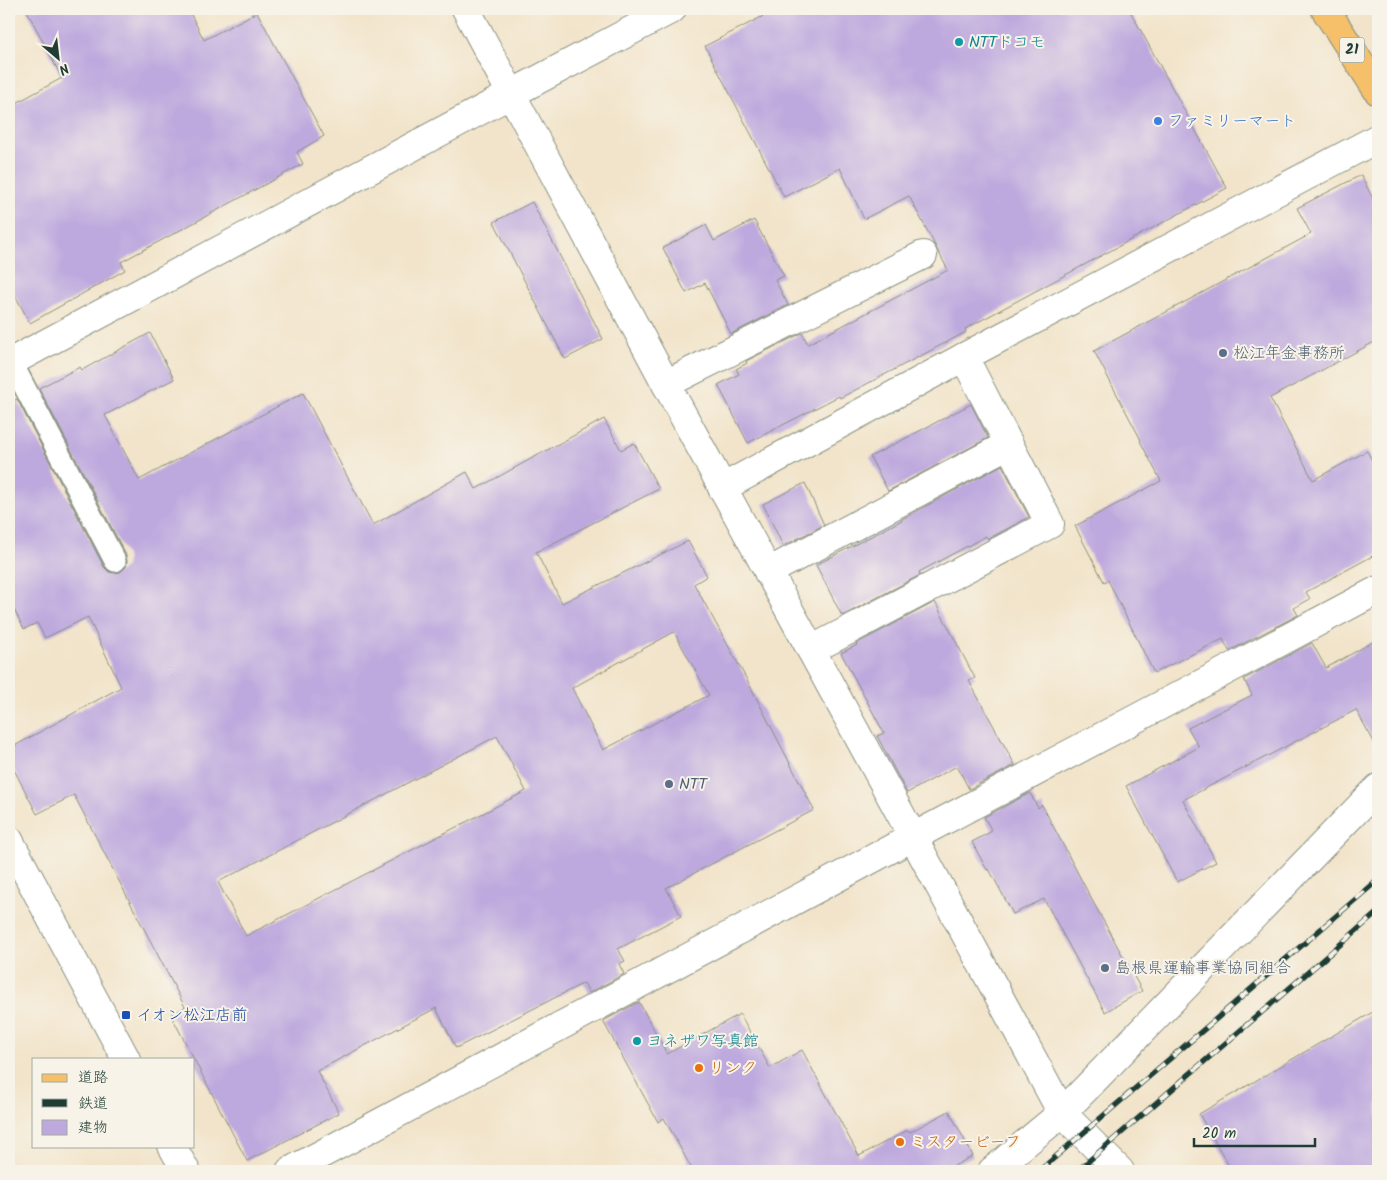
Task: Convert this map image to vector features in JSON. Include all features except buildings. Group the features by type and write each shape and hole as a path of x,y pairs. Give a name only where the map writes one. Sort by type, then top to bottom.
{"main road":[{"name":"21","path":"1325,9 1378,91"}],"street":[{"path":"466,9 722,488 1062,1113 1120,1171"},
{"path":"10,362 672,9"},
{"path":"722,488 964,357 1378,138"},
{"path":"666,384 923,255"},
{"path":"811,650 1050,524 964,357"},
{"path":"768,572 1009,444"},
{"path":"290,1171 1378,590"},
{"path":"992,1171 1062,1113 1378,788"},
{"path":"9,840 125,1058"},
{"path":"173,1148 186,1171"}],"lane":[{"path":"10,362 115,561"}],"railway":[{"path":"1039,1171 1378,880"},
{"path":"1077,1171 1378,912"}],"place":[{"name":"NTTドコモ","path":"959,42"},
{"name":"ファミリーマート","path":"1158,121"},
{"name":"松江年金事務所","path":"1223,353"},
{"name":"NTT","path":"669,784"},
{"name":"島根県運輸事業協同組合","path":"1105,968"},
{"name":"イオン松江店前","path":"126,1015"},
{"name":"ヨネザワ写真館","path":"637,1041"},
{"name":"リンク","path":"699,1068"},
{"name":"ミスタービーフ","path":"900,1142"}]}
